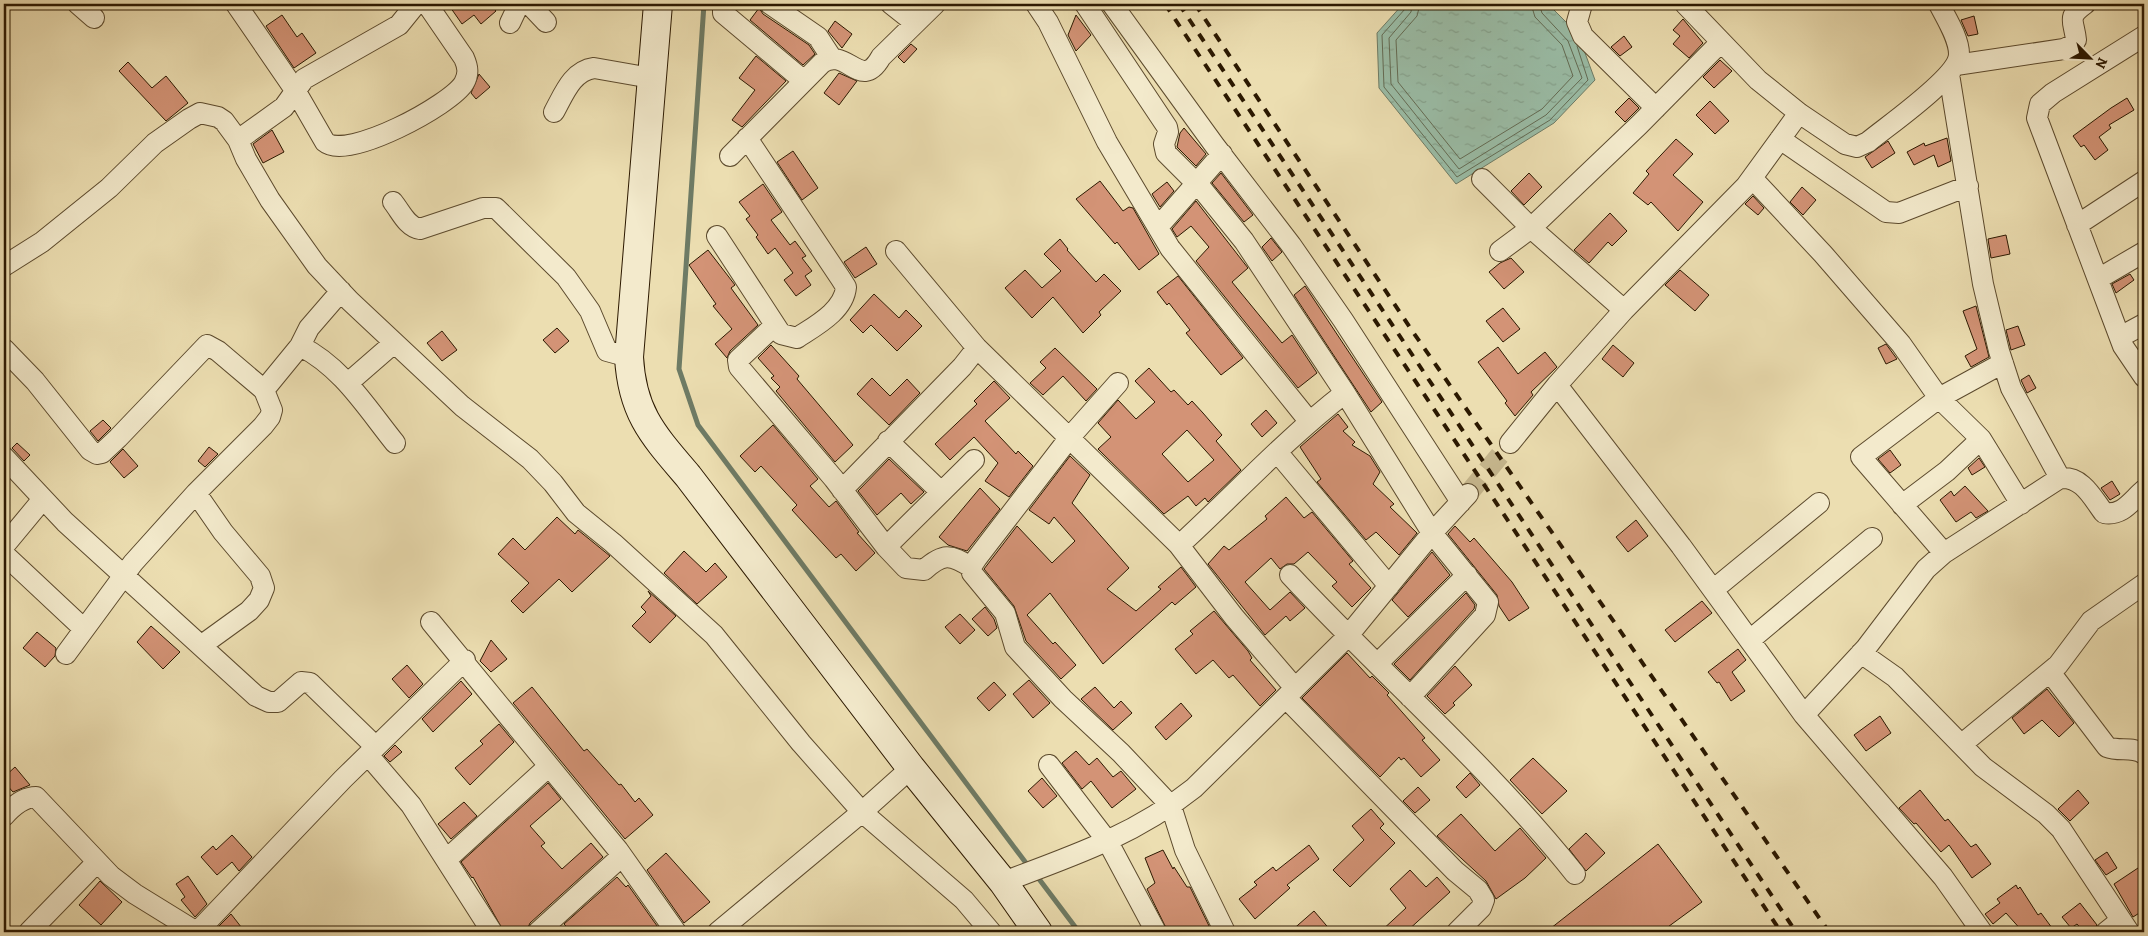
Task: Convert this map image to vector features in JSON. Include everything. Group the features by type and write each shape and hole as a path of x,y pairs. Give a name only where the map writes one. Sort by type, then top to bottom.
{"street":[{"path":"78,4 94,18"},
{"path":"236,4 295,90 325,142 330,146 374,140 431,109 463,85 468,66 427,4"},
{"path":"238,140 284,107 304,79 399,25 416,4"},
{"path":"510,22 520,4"},
{"path":"530,4 546,22"},
{"path":"658,4 629,357 630,381 646,425 688,476 911,768 1003,882 1038,932"},
{"path":"723,4 723,13 804,81"},
{"path":"770,4 818,37 831,57 857,70 866,71 876,66 882,57 934,4"},
{"path":"891,4 915,23"},
{"path":"1085,4 1167,127 1168,132 1164,144 1166,152 1197,183 1244,240 1345,393 1432,533 1488,602 1485,615 1410,697"},
{"path":"1003,882 1108,842 1171,806 1194,788 1347,637 1432,533 1464,498 1291,245 1112,4"},
{"path":"1582,4 1577,22 1583,36 1656,108"},
{"path":"1685,4 1758,80 1799,113 1845,144 1858,147 1875,136 1952,70 1959,56 1957,45 1939,4"},
{"path":"1952,70 2072,46 2076,40 2072,20 2073,15 2085,4"},
{"path":"1045,7 1107,142 1158,227 1190,274 1309,421"},
{"path":"2144,36 2060,88 2040,104 2037,118 2120,337 2144,377"},
{"path":"1500,251 1532,228 1721,42"},
{"path":"730,156 804,81 831,57"},
{"path":"554,112 572,79 585,69 594,68 651,78"},
{"path":"1952,70 1982,284 2011,388 2060,478"},
{"path":"4,266 42,242 109,188 155,142 200,113 218,117 238,140 246,159 270,200 317,266 394,344 432,375 462,406 530,459 553,483 576,513 613,543 714,635 801,743 862,812 964,900 991,932"},
{"path":"1510,443 1557,385 1624,310 1752,178 1799,113"},
{"path":"717,236 782,334 797,338 823,321 842,300 846,287 747,138"},
{"path":"1780,139 1886,212 1899,213 1968,186"},
{"path":"1158,227 1222,154"},
{"path":"1752,178 1823,254 1901,344 1938,398 1981,439 2021,504"},
{"path":"1482,179 1532,228 1624,310"},
{"path":"2077,225 2144,181"},
{"path":"393,202 413,228 420,229 483,208 496,208 566,277 590,311 607,351 629,357"},
{"path":"896,251 977,348 1178,544 1291,693 1455,871 1478,890 1484,900 1481,908 1456,932"},
{"path":"2098,279 2144,252"},
{"path":"264,390 300,346 309,328 341,291"},
{"path":"2120,337 2144,324"},
{"path":"775,325 745,351 738,360 739,368 906,568 924,570 935,561 946,556 956,558 971,567 974,577 1005,613 1016,647 1063,699 1121,752 1171,806 1185,850 1226,932"},
{"path":"348,383 394,344"},
{"path":"4,349 35,381 90,450 97,454 102,453 118,438 207,346 218,351 264,390 270,404 270,417 196,493 124,575 66,654"},
{"path":"300,346 316,354 348,383 395,443"},
{"path":"842,490 962,367 977,348"},
{"path":"1944,553 1861,457 1938,398 2003,363"},
{"path":"971,567 1070,437 1118,383"},
{"path":"1557,385 1713,590 1804,715 1943,877 1982,932"},
{"path":"1178,544 1185,540 1278,453 1309,421 1345,393"},
{"path":"1902,505 1947,471 1981,439"},
{"path":"888,441 941,492"},
{"path":"1278,453 1389,586"},
{"path":"4,457 65,522 256,696 269,702 278,702 301,682 310,683 373,752 447,859 492,932"},
{"path":"886,546 974,460"},
{"path":"1804,715 1861,653 1926,569 1944,553 2060,478 2069,477 2078,481 2104,513 2111,514 2119,512 2144,490"},
{"path":"196,493 223,532 260,576 264,588 259,600 249,611 202,645"},
{"path":"4,546 43,499"},
{"path":"1713,590 1819,503"},
{"path":"1750,640 1872,538"},
{"path":"4,554 84,629"},
{"path":"1290,575 1347,637 1450,734 1545,836 1575,874"},
{"path":"1377,664 1467,575"},
{"path":"1962,744 2050,672 2091,621 2141,593"},
{"path":"431,622 464,660 622,856 676,932"},
{"path":"1861,653 1895,677 1983,767 2046,814 2061,829 2119,928"},
{"path":"4,816 17,804 30,797 36,797 97,862 136,894 195,932 200,929 343,779 373,752 464,660"},
{"path":"2050,672 2107,747 2116,751 2136,749 2144,754"},
{"path":"1048,765 1108,842 1156,932"},
{"path":"447,859 549,766"},
{"path":"718,932 862,812 911,768"},
{"path":"538,932 622,856"},
{"path":"29,932 97,862"}],"water":[{"path":"1403,4 1548,4 1578,34 1595,80 1554,123 1456,184 1379,88 1377,33"}],"building":[{"path":"448,4 490,4 496,11 481,24 474,15 462,24"},
{"path":"759,8 763,14 809,45 815,54 803,65 750,20"},
{"path":"282,15 297,37 302,33 316,53 294,68 266,26"},
{"path":"1076,15 1091,35 1076,51 1068,35"},
{"path":"1974,16 1978,34 1968,36 1961,20"},
{"path":"1683,19 1703,43 1689,58 1673,44 1680,36 1673,30"},
{"path":"835,21 852,34 842,48 828,31"},
{"path":"1624,36 1632,47 1620,56 1611,47"},
{"path":"911,44 917,49 904,63 898,57"},
{"path":"756,56 786,81 742,127 732,120 755,90 739,78"},
{"path":"1720,60 1732,71 1714,88 1703,77"},
{"path":"128,62 152,88 166,76 188,103 166,121 119,71"},
{"path":"839,73 857,81 839,105 824,93"},
{"path":"479,74 490,87 476,99 471,93"},
{"path":"1629,98 1639,108 1625,122 1615,112"},
{"path":"2127,98 2134,110 2109,125 2111,128 2099,137 2108,150 2095,160 2084,145 2081,147 2073,136"},
{"path":"1710,101 1729,121 1715,134 1696,115"},
{"path":"1184,128 1206,154 1196,166 1177,147 1180,133"},
{"path":"272,130 284,152 263,163 253,144"},
{"path":"1947,138 1951,161 1938,167 1934,155 1914,165 1907,152 1924,143 1925,146"},
{"path":"1676,139 1693,154 1673,175 1703,202 1678,231 1651,202 1648,205 1633,193 1649,174 1646,171"},
{"path":"1888,141 1895,153 1872,168 1865,157"},
{"path":"793,151 818,188 802,200 777,162"},
{"path":"1221,173 1253,215 1244,222 1212,183"},
{"path":"1529,173 1542,187 1524,205 1511,191"},
{"path":"1100,181 1123,211 1129,207 1133,208 1159,254 1139,270 1117,242 1115,244 1076,199"},
{"path":"1167,182 1174,191 1160,207 1152,194"},
{"path":"763,184 782,212 771,220 790,245 795,241 806,256 802,258 812,271 805,276 811,285 796,296 784,280 793,273 775,248 768,254 756,237 758,235 746,219 750,216 739,202"},
{"path":"1802,187 1816,200 1803,215 1790,202"},
{"path":"1753,196 1764,208 1758,215 1745,204"},
{"path":"1196,201 1248,268 1232,282 1282,343 1292,335 1317,373 1298,388 1196,261 1209,247 1191,226 1177,237 1172,229"},
{"path":"1610,213 1627,231 1612,246 1608,242 1589,263 1574,250"},
{"path":"2006,235 2010,254 1991,258 1988,239"},
{"path":"1271,238 1282,252 1272,261 1262,247"},
{"path":"1060,239 1067,250 1096,282 1104,274 1121,291 1099,312 1101,315 1083,333 1053,297 1032,318 1005,288 1025,270 1042,288 1061,271 1044,254"},
{"path":"866,247 877,264 855,278 844,262"},
{"path":"708,250 735,285 731,288 758,325 730,351 727,358 715,344 732,329 713,306 716,304 689,265"},
{"path":"1511,258 1524,272 1504,289 1489,272 1500,263"},
{"path":"1680,270 1709,295 1695,311 1665,285"},
{"path":"2130,274 2134,280 2116,293 2112,284"},
{"path":"1178,276 1243,358 1221,375 1186,333 1190,330 1169,303 1167,305 1157,292"},
{"path":"1305,286 1382,402 1371,412 1294,295"},
{"path":"874,294 899,318 906,310 922,326 897,351 871,325 863,333 850,320"},
{"path":"1976,306 1989,357 1971,367 1965,356 1977,349 1963,311"},
{"path":"1503,308 1520,329 1503,342 1486,321"},
{"path":"2018,326 2025,345 2011,350 2006,330"},
{"path":"557,328 569,341 555,353 543,340"},
{"path":"442,331 457,350 442,361 427,343"},
{"path":"1886,344 1897,359 1886,364 1878,348"},
{"path":"771,345 799,376 797,379 853,445 835,462 776,391 780,387 771,378 774,376 758,358"},
{"path":"1613,345 1634,363 1623,377 1602,359"},
{"path":"1498,347 1518,374 1545,352 1557,367 1531,392 1533,395 1515,416 1505,403 1507,401 1478,362"},
{"path":"1055,348 1097,389 1086,401 1063,376 1043,395 1030,383 1046,368 1040,362"},
{"path":"1149,368 1171,392 1174,390 1188,405 1192,401 1222,435 1216,441 1241,470 1208,502 1205,498 1196,506 1188,496 1164,514 1098,449 1111,437 1098,423 1118,400 1136,419 1155,402 1135,381","holes":["1187,430 1214,460 1188,482 1162,454"]},
{"path":"2029,375 2036,388 2027,393 2021,380"},
{"path":"872,378 890,396 907,379 920,393 889,425 857,394"},
{"path":"994,381 1010,398 985,421 1016,454 1018,451 1033,466 1009,497 985,481 998,463 974,437 950,460 935,444 977,404 974,401"},
{"path":"1266,410 1277,423 1262,437 1251,424"},
{"path":"1338,414 1348,427 1343,431 1355,442 1352,445 1370,456 1380,472 1373,484 1394,504 1390,507 1417,533 1399,555 1376,532 1366,540 1317,482 1321,479 1300,447"},
{"path":"103,420 111,428 98,441 90,431"},
{"path":"773,425 818,479 810,486 829,507 836,501 859,532 857,533 875,553 856,571 841,554 836,558 792,510 797,505 761,466 755,472 740,456"},
{"path":"17,443 30,455 24,461 12,448"},
{"path":"209,447 218,454 205,467 198,461"},
{"path":"123,449 138,466 124,478 110,462"},
{"path":"1890,450 1901,465 1890,473 1878,459"},
{"path":"1070,456 1090,475 1072,503 1129,568 1107,589 1136,611 1161,589 1158,587 1181,567 1196,587 1175,605 1172,602 1103,664 1050,593 1027,615 1053,644 1055,642 1076,665 1061,679 1026,641 1014,606 984,569 1017,526 1052,563 1075,541 1054,517 1049,524 1029,510"},
{"path":"1979,458 1985,467 1972,475 1968,468"},
{"path":"889,459 924,492 911,504 901,493 877,515 858,491"},
{"path":"2112,481 2120,494 2110,500 2101,488"},
{"path":"1965,486 1988,511 1976,518 1971,512 1956,522 1940,500 1951,491 1954,496"},
{"path":"980,488 1000,509 967,551 948,545 939,537"},
{"path":"1286,497 1304,518 1312,512 1353,561 1349,564 1371,588 1352,607 1332,586 1337,582 1308,552 1294,564 1287,564 1280,569 1271,558 1245,582 1270,610 1290,592 1305,608 1290,621 1286,616 1265,635 1208,564 1224,546 1229,550 1267,519 1265,516"},
{"path":"557,517 575,534 578,530 610,556 572,592 559,579 523,613 511,601 529,583 498,554 513,538 525,550"},
{"path":"1636,520 1648,536 1628,552 1616,537"},
{"path":"1455,526 1470,542 1474,538 1512,582 1529,608 1509,621 1499,606 1497,595 1448,534"},
{"path":"684,551 706,572 715,563 727,577 697,604 664,573"},
{"path":"1432,552 1450,575 1408,617 1392,600"},
{"path":"648,591 676,616 650,643 632,626 646,612 641,607 651,596"},
{"path":"1466,593 1475,605 1474,609 1410,680 1394,664"},
{"path":"1702,601 1712,613 1675,642 1665,630"},
{"path":"985,607 994,619 997,628 988,636 972,619"},
{"path":"1214,611 1248,651 1252,658 1250,660 1276,690 1260,706 1233,675 1229,678 1213,660 1196,674 1175,649 1193,634 1190,631"},
{"path":"960,614 975,630 960,644 945,627"},
{"path":"151,626 180,652 163,669 137,642"},
{"path":"37,632 56,648 55,656 45,667 23,648"},
{"path":"491,640 507,659 491,672 480,661"},
{"path":"1738,649 1746,660 1732,672 1745,691 1731,701 1719,682 1717,683 1708,672"},
{"path":"1347,653 1370,678 1372,676 1389,693 1387,695 1425,738 1422,740 1440,760 1421,777 1404,758 1401,760 1399,757 1380,777 1302,698"},
{"path":"407,665 423,684 409,698 392,679"},
{"path":"1455,666 1472,685 1453,703 1455,705 1445,714 1427,696"},
{"path":"1029,680 1050,703 1033,718 1013,694"},
{"path":"461,681 472,694 433,732 422,719"},
{"path":"994,682 1006,695 989,711 977,698"},
{"path":"532,687 584,751 587,749 619,785 621,784 635,802 639,798 653,815 625,839 513,703"},
{"path":"1095,687 1114,708 1121,701 1132,713 1113,730 1081,699"},
{"path":"2047,689 2074,723 2059,737 2042,720 2024,734 2012,718"},
{"path":"1181,703 1192,716 1166,740 1155,727"},
{"path":"1880,716 1891,733 1866,751 1854,735"},
{"path":"499,724 514,742 470,785 455,768 483,744 480,741"},
{"path":"395,745 402,752 390,762 384,756"},
{"path":"1076,751 1089,765 1097,758 1113,777 1121,771 1136,789 1112,808 1091,781 1082,789 1062,763"},
{"path":"1533,758 1567,791 1542,814 1510,780"},
{"path":"15,767 30,785 13,792 4,782 4,777"},
{"path":"1470,773 1480,785 1466,798 1456,787"},
{"path":"1042,778 1057,796 1043,808 1028,791"},
{"path":"548,783 561,799 530,826 545,843 541,846 562,869 591,843 603,857 530,923 526,932 504,932 473,877 461,862"},
{"path":"1418,787 1430,800 1415,813 1403,801"},
{"path":"1920,790 1945,821 1948,819 1971,847 1976,844 1991,864 1972,878 1949,845 1941,852 1916,823 1914,824 1899,808"},
{"path":"2078,790 2089,803 2070,821 2058,809"},
{"path":"464,802 477,816 451,839 438,824"},
{"path":"1371,809 1384,824 1380,828 1395,843 1350,887 1333,870 1364,840 1352,826"},
{"path":"1461,814 1495,851 1520,828 1546,858 1525,878 1496,899 1486,881 1437,836"},
{"path":"1586,833 1605,853 1586,871 1569,849"},
{"path":"232,835 252,857 239,871 232,862 217,875 201,857 213,846 216,850"},
{"path":"1658,844 1702,902 1661,932 1546,932"},
{"path":"1309,845 1319,859 1287,885 1290,888 1255,919 1239,899 1257,885 1254,882 1273,867 1276,871"},
{"path":"1163,850 1173,869 1174,867 1187,887 1190,887 1212,932 1168,932 1147,889 1155,883 1145,858"},
{"path":"2107,852 2117,868 2106,875 2095,860"},
{"path":"666,853 710,902 684,923 647,870"},
{"path":"2138,868 2144,879 2144,910 2133,917 2114,884"},
{"path":"1410,870 1426,887 1437,877 1450,892 1406,932 1380,932 1406,908 1390,889"},
{"path":"188,876 207,904 195,917 181,900 185,897 176,884"},
{"path":"617,877 626,887 628,885 660,930 657,932 571,932 564,924"},
{"path":"100,881 122,902 101,925 79,905"},
{"path":"2016,885 2018,889 2020,887 2038,915 2041,913 2055,932 2023,932 2006,913 1993,924 1985,914 2000,903 1997,899"},
{"path":"2080,903 2097,925 2091,932 2084,932 2077,924 2071,928 2062,917"},
{"path":"1314,911 1332,932 1290,932"},
{"path":"231,914 245,932 213,932"}],"waterway":[{"path":"704,4 679,369 698,425 1029,867"},
{"path":"1036,875 1079,932"}],"tunnel":[{"path":"1468,494 1510,443"}],"railway":[{"path":"1165,4 1781,932"},
{"path":"1179,4 1796,932"},
{"path":"1195,4 1413,332 1829,932"}]}
